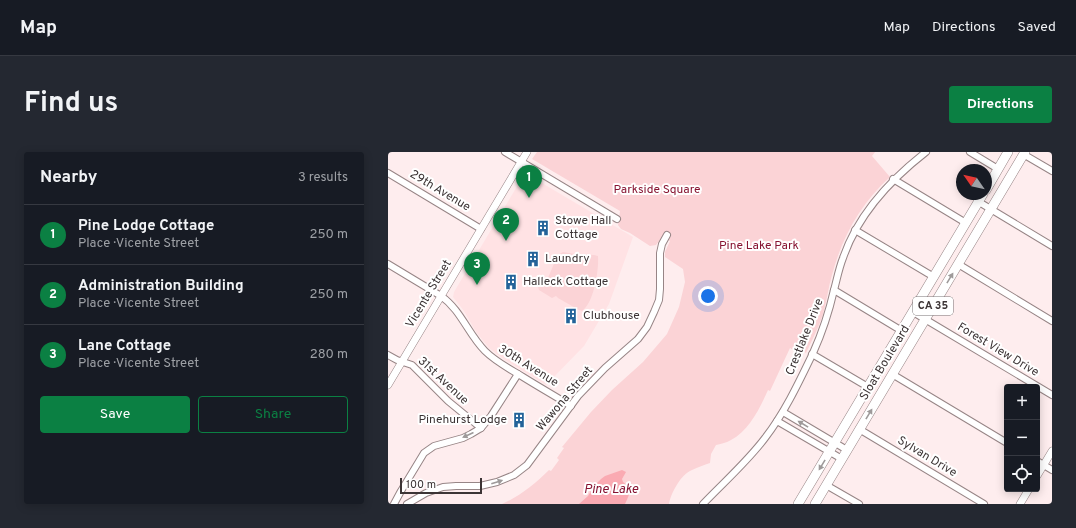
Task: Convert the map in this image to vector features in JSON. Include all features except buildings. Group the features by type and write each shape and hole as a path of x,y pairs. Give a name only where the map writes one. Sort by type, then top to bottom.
{"main road":[{"path":"992,180 1008,152"},
{"name":"Sloat Boulevard","path":"815,504 1024,153"},
{"name":"Sloat Boulevard","path":"798,504 980,200"}],"street":[{"path":"505,152 617,218"},
{"name":"Vicente Street","path":"388,385 527,152"},
{"name":"Crestlake Drive","path":"703,504 757,448 783,412 812,354 825,322 842,259 855,230 873,203 894,180 926,152"},
{"path":"970,152 998,169"},
{"path":"1024,153 1052,172"},
{"name":"29th Avenue","path":"388,173 481,228"},
{"path":"894,180 966,223"},
{"path":"983,200 990,209 1052,246"},
{"path":"855,230 934,277"},
{"name":"Wawona Street","path":"407,504 420,495 437,488 449,486 486,485 514,475 523,468 581,392 638,338 647,327 659,300 660,253 667,235"},
{"name":"30th Avenue","path":"388,264 449,301 456,308 474,338 494,359 571,406"},
{"path":"958,264 1052,321"},
{"path":"834,290 902,331"},
{"name":"Forest View Drive","path":"913,312 1052,395"},
{"path":"812,354 868,387"},
{"name":"31st Avenue","path":"388,355 412,365 448,401 481,428"},
{"path":"394,504 418,461 428,450 438,444 466,437 481,428 493,414 518,374"},
{"path":"892,374 1004,441"},
{"path":"783,412 847,450"},
{"path":"777,421 842,459"},
{"name":"Sylvan Drive","path":"859,430 984,504"},
{"path":"1052,451 1040,463 1052,470"},
{"path":"826,485 859,504"},
{"path":"1020,504 1027,492"}],"shaded area":[{"path":"525,173 633,237 609,304 584,346 546,385 505,360 489,348 476,332 464,311 453,297 454,292"}],"green space":[{"name":"Pine Lake Park","path":"537,152 875,152 872,156 890,177 870,198 847,234 836,261 821,319 806,353 803,351 797,352 790,348 770,391 768,390 758,411 749,425 731,440 716,445 711,454 710,463 694,469 684,475 674,489 669,504 502,504 527,489 549,470 551,471 559,460 557,458 564,448 562,447 591,412 612,390 643,362 667,334 679,307 685,282 683,269 665,257 665,252 670,241 662,237 656,245 650,246 621,229 618,225 620,211 532,159"},
{"path":"563,252 598,256 597,277 593,294 590,301 582,311 556,296 552,298 539,290 538,287 539,284 547,279 558,256"}],"water":[{"name":"Pine Lake","path":"622,470 626,472 622,479 623,482 629,489 625,504 579,504 588,496 594,486 601,479"}],"place":[{"name":"Pine Lodge Cottage","path":"529,198"},
{"name":"Stowe Hall Cottage","path":"543,228"},
{"name":"Administration Building","path":"506,241"},
{"name":"Laundry","path":"533,259"},
{"name":"Halleck Cottage","path":"511,282"},
{"name":"Lane Cottage","path":"477,285"},
{"name":"Clubhouse","path":"571,316"},
{"name":"Pinehurst Lodge","path":"519,420"}],"park label":[{"name":"Parkside Square","path":"657,190"}]}
